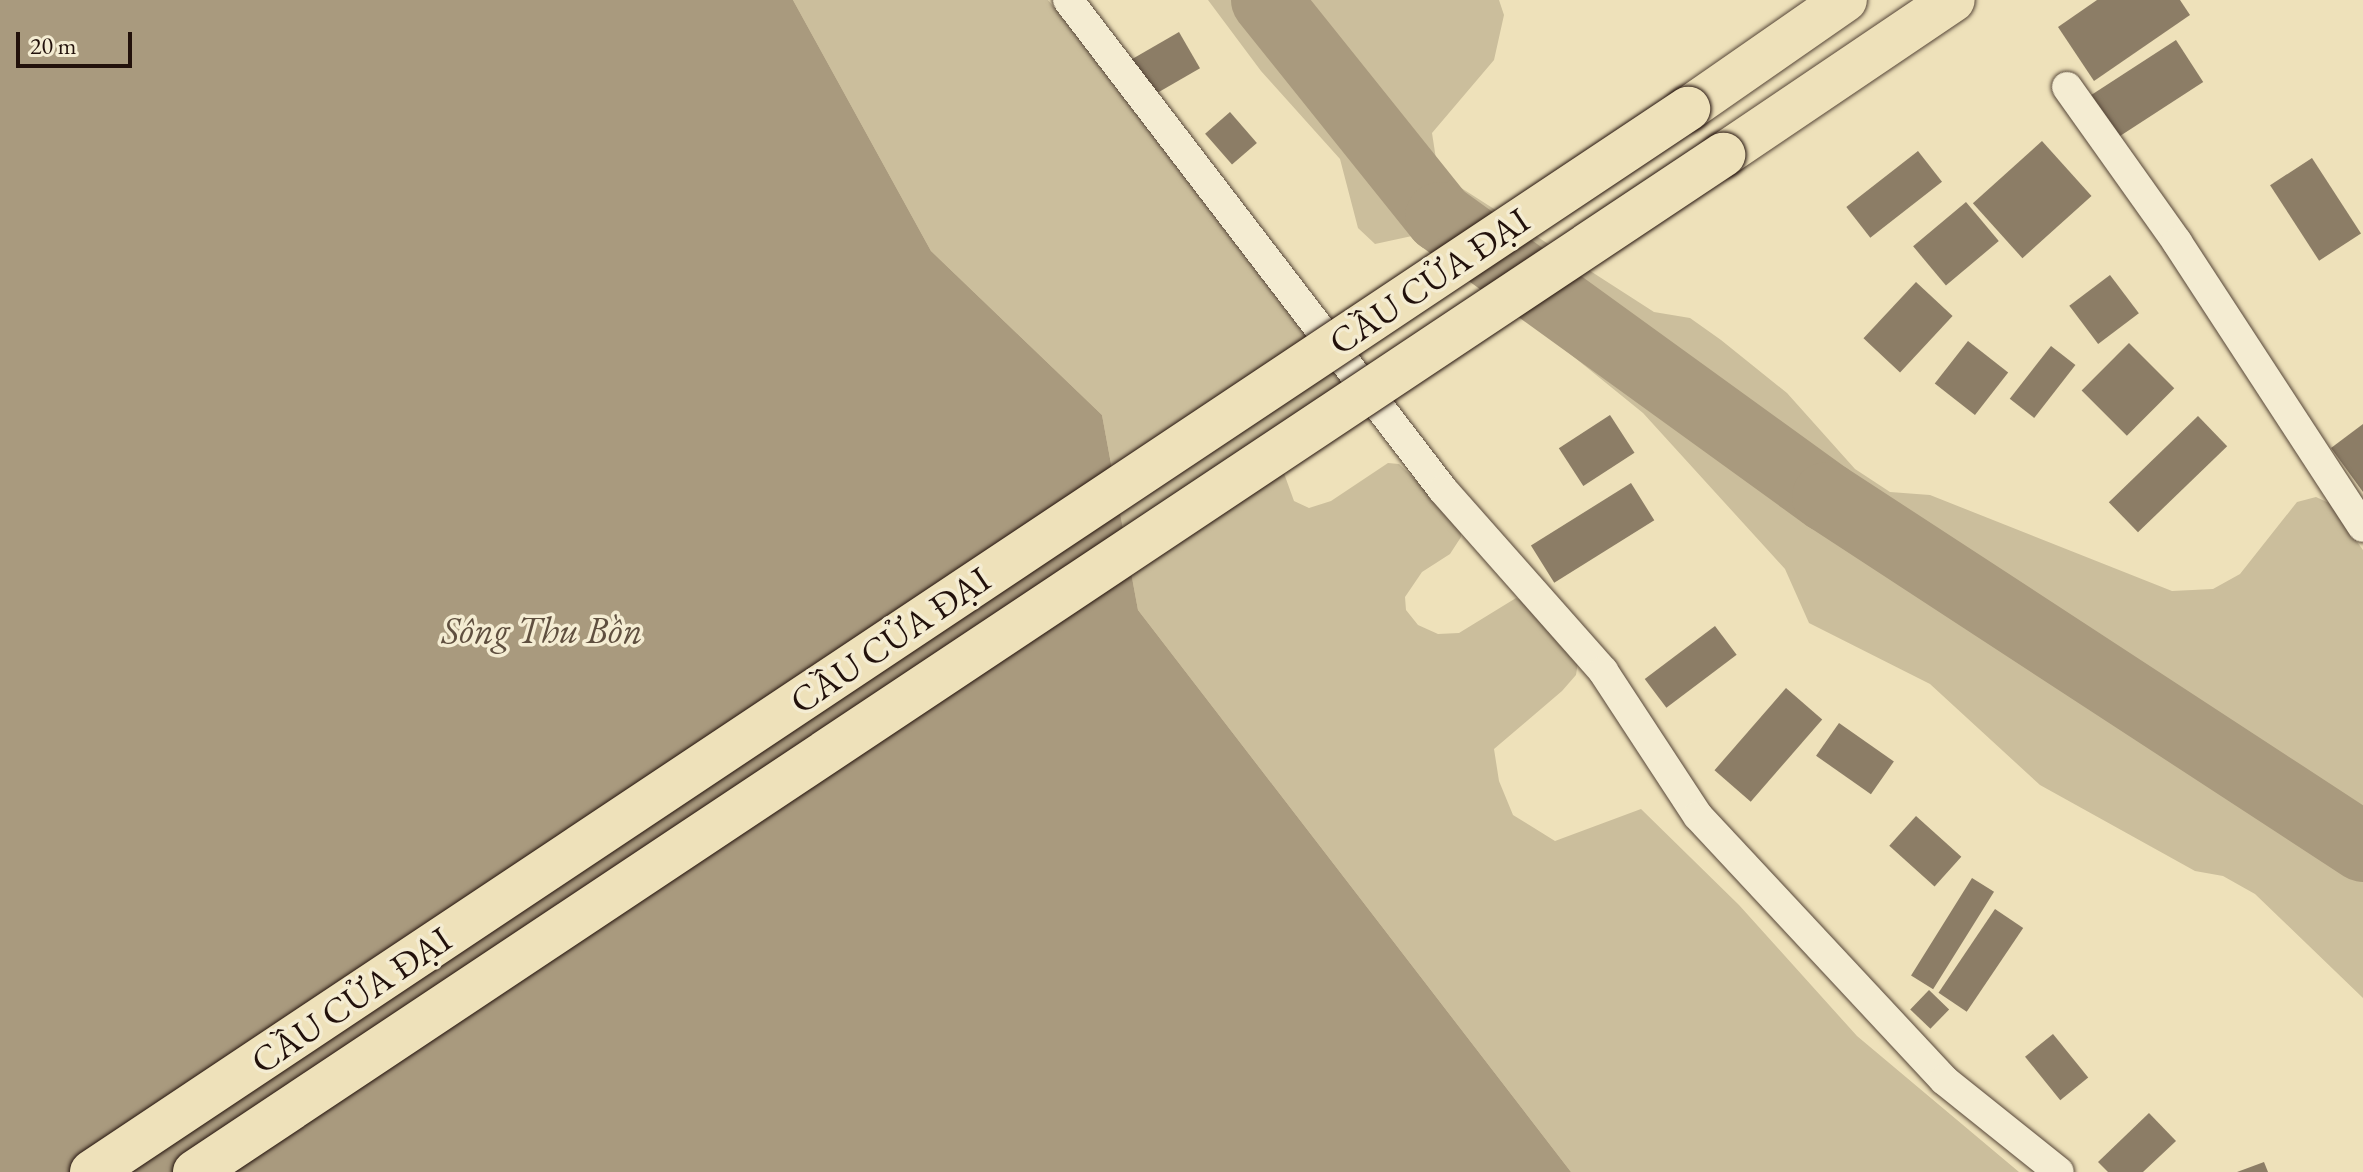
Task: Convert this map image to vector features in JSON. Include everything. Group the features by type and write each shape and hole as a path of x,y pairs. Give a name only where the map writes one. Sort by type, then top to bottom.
{"main road":[{"name":"CẦU CỬA ĐẠI","path":"92,1172 1688,109 1845,0"},
{"name":"CẦU CỬA ĐẠI","path":"195,1172 1953,0"}],"street":[{"path":"1068,0 1443,490 1603,671 1698,816 1944,1080 2059,1172"},
{"path":"2067,87 2177,242 2363,527"}],"shaded area":[{"path":"793,0 1048,0 1348,375 1281,465 1294,501 1309,508 1331,501 1388,463 1399,464 1461,524 1461,537 1450,554 1422,572 1405,597 1406,610 1418,625 1438,634 1459,633 1516,598 1532,606 1578,662 1576,675 1562,691 1494,749 1499,781 1513,815 1555,841 1641,809 1739,905 1857,1036 2019,1172 1571,1172 1138,610 1102,415 931,251"},
{"path":"1208,0 1499,0 1504,15 1494,60 1432,133 1436,159 1452,182 1654,312 1690,318 1787,393 1855,469 1890,492 1930,495 2172,591 2213,589 2240,574 2297,502 2316,497 2329,503 2363,550 2363,998 2255,894 2223,876 2195,871 2040,785 1930,684 1809,623 1785,569 1643,413 1500,297 1451,272 1412,236 1375,244 1358,228 1340,159 1261,71"}],"water":[{"name":"Sông Thu Bồn","path":"0,0 793,0 931,251 1102,415 1138,610 1571,1172 0,1172"}],"building":[{"path":"2097,0 2180,0 2190,15 2094,81 2058,27"},
{"path":"1179,32 1200,68 1152,96 1131,60"},
{"path":"2176,40 2203,82 2118,137 2090,96"},
{"path":"1230,112 1257,143 1232,165 1205,134"},
{"path":"2042,141 2092,196 2022,258 1973,203"},
{"path":"1918,151 1942,182 1870,238 1846,207"},
{"path":"2312,158 2361,233 2319,261 2270,185"},
{"path":"1966,202 1999,241 1946,285 1913,246"},
{"path":"2110,275 2139,313 2098,344 2069,306"},
{"path":"1916,282 1953,316 1900,372 1863,338"},
{"path":"1968,341 2008,372 1975,415 1935,384"},
{"path":"2129,343 2174,388 2127,436 2082,390"},
{"path":"2051,346 2075,365 2034,418 2010,399"},
{"path":"1610,415 1635,453 1583,486 1559,448"},
{"path":"2198,416 2227,446 2138,532 2109,502"},
{"path":"2363,424 2363,492 2331,448"},
{"path":"1631,483 1654,520 1554,583 1531,546"},
{"path":"1715,626 1737,655 1666,708 1645,679"},
{"path":"1786,688 1822,719 1751,802 1714,770"},
{"path":"1839,723 1894,761 1871,794 1816,756"},
{"path":"1916,816 1961,857 1935,887 1889,846"},
{"path":"1972,878 1994,892 1933,989 1911,976"},
{"path":"1995,909 2023,928 1967,1012 1939,993"},
{"path":"1929,990 1949,1009 1930,1029 1910,1009"},
{"path":"2053,1034 2088,1078 2060,1100 2025,1057"},
{"path":"2149,1113 2176,1141 2143,1172 2108,1172 2098,1162"},
{"path":"2264,1162 2268,1172 2237,1172"}],"waterway":[{"path":"1266,0 1440,217 1827,497 2363,847"}]}
